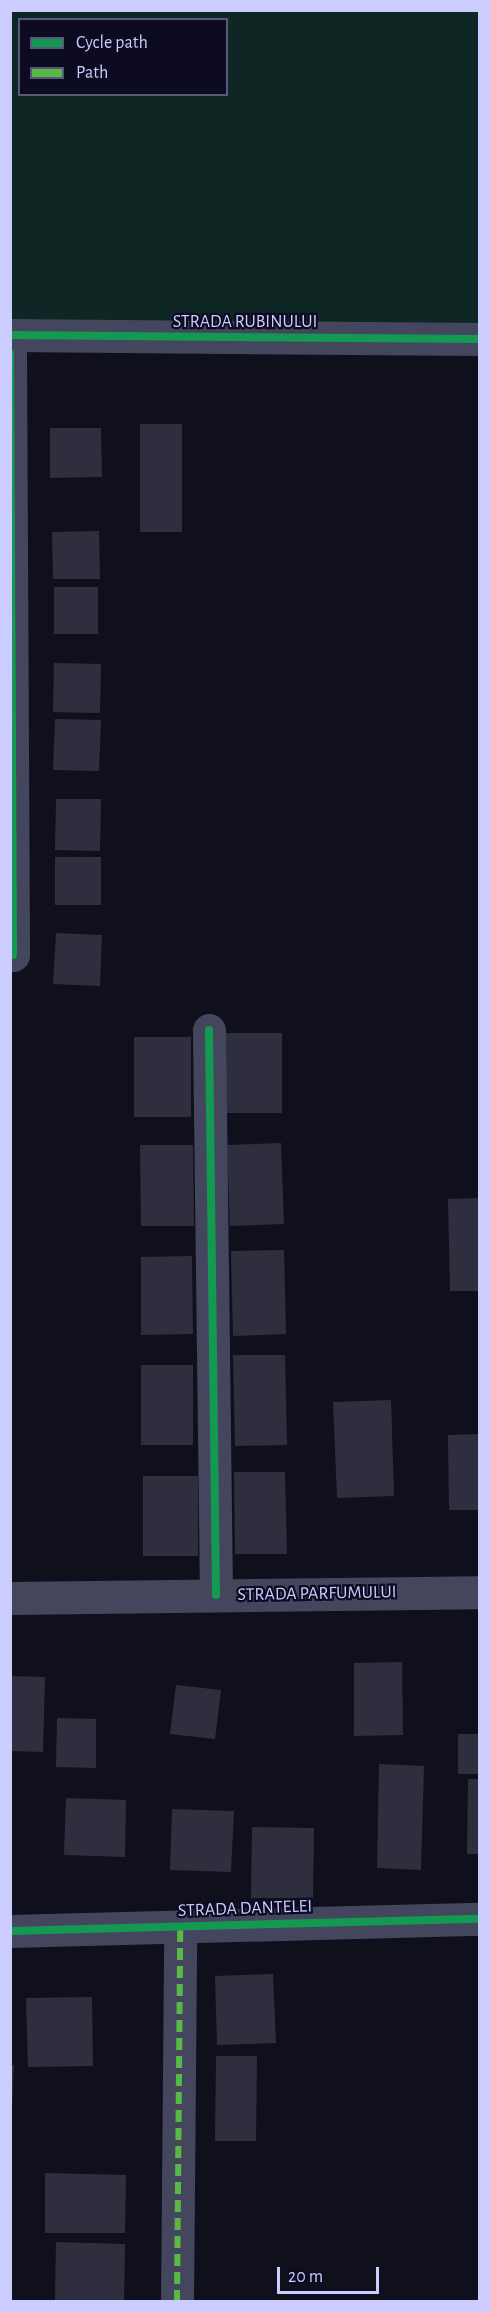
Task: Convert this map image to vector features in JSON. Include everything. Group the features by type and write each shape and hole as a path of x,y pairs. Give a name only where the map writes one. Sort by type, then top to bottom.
{"street":[{"name":"STRADA RUBINULUI","path":"10,335 480,339"},
{"path":"10,353 13,955"},
{"path":"209,1030 216,1595"},
{"name":"STRADA PARFUMULUI","path":"10,1598 480,1592"},
{"name":"STRADA DANTELEI","path":"10,1931 480,1919"},
{"path":"177,2301 180,1926"}],"green space":[{"path":"10,11 479,11 479,336 11,340"}],"building":[{"path":"140,424 182,424 182,532 140,532"},
{"path":"50,428 101,428 102,477 50,478"},
{"path":"99,531 100,579 53,579 52,532"},
{"path":"54,587 98,587 98,634 54,634"},
{"path":"54,663 101,664 100,713 53,712"},
{"path":"55,719 101,720 99,771 53,770"},
{"path":"56,799 101,799 100,851 55,850"},
{"path":"55,857 101,857 101,905 55,905"},
{"path":"56,933 102,935 100,986 53,984"},
{"path":"226,1033 282,1033 282,1113 226,1113"},
{"path":"134,1037 191,1037 191,1117 134,1117"},
{"path":"281,1143 284,1224 230,1226 227,1145"},
{"path":"140,1145 193,1145 194,1226 141,1226"},
{"path":"480,1198 480,1291 450,1291 448,1199"},
{"path":"284,1250 286,1334 233,1336 231,1251"},
{"path":"192,1256 193,1334 141,1335 141,1257"},
{"path":"233,1355 285,1355 287,1445 235,1446"},
{"path":"141,1365 193,1365 193,1445 141,1445"},
{"path":"391,1400 394,1496 337,1498 333,1402"},
{"path":"480,1434 480,1510 449,1510 448,1435"},
{"path":"234,1472 285,1472 287,1554 235,1554"},
{"path":"143,1476 198,1476 198,1556 143,1556"},
{"path":"402,1662 403,1735 354,1736 354,1663"},
{"path":"10,1676 45,1677 43,1752 10,1751"},
{"path":"176,1685 221,1690 215,1739 170,1734"},
{"path":"57,1718 96,1719 96,1768 56,1767"},
{"path":"458,1734 480,1734 480,1774 458,1774"},
{"path":"379,1764 424,1766 421,1870 377,1868"},
{"path":"468,1779 480,1779 480,1854 467,1854"},
{"path":"66,1798 126,1800 125,1857 64,1855"},
{"path":"172,1809 234,1811 231,1872 170,1870"},
{"path":"252,1827 314,1828 313,1898 251,1898"},
{"path":"273,1974 276,2043 217,2045 215,1976"},
{"path":"92,1997 93,2066 28,2067 26,1998"},
{"path":"216,2056 257,2056 256,2141 215,2141"},
{"path":"10,2065 14,2065 12,2111 10,2111"},
{"path":"45,2173 126,2175 125,2233 45,2233"},
{"path":"56,2242 125,2244 124,2302 55,2302"}],"marked path":[{"path":"177,2302 180,1926"}],"cycle path":[{"path":"10,335 480,339"},
{"path":"10,353 13,955"},
{"path":"209,1030 216,1595"},
{"path":"10,1931 480,1919"}]}
